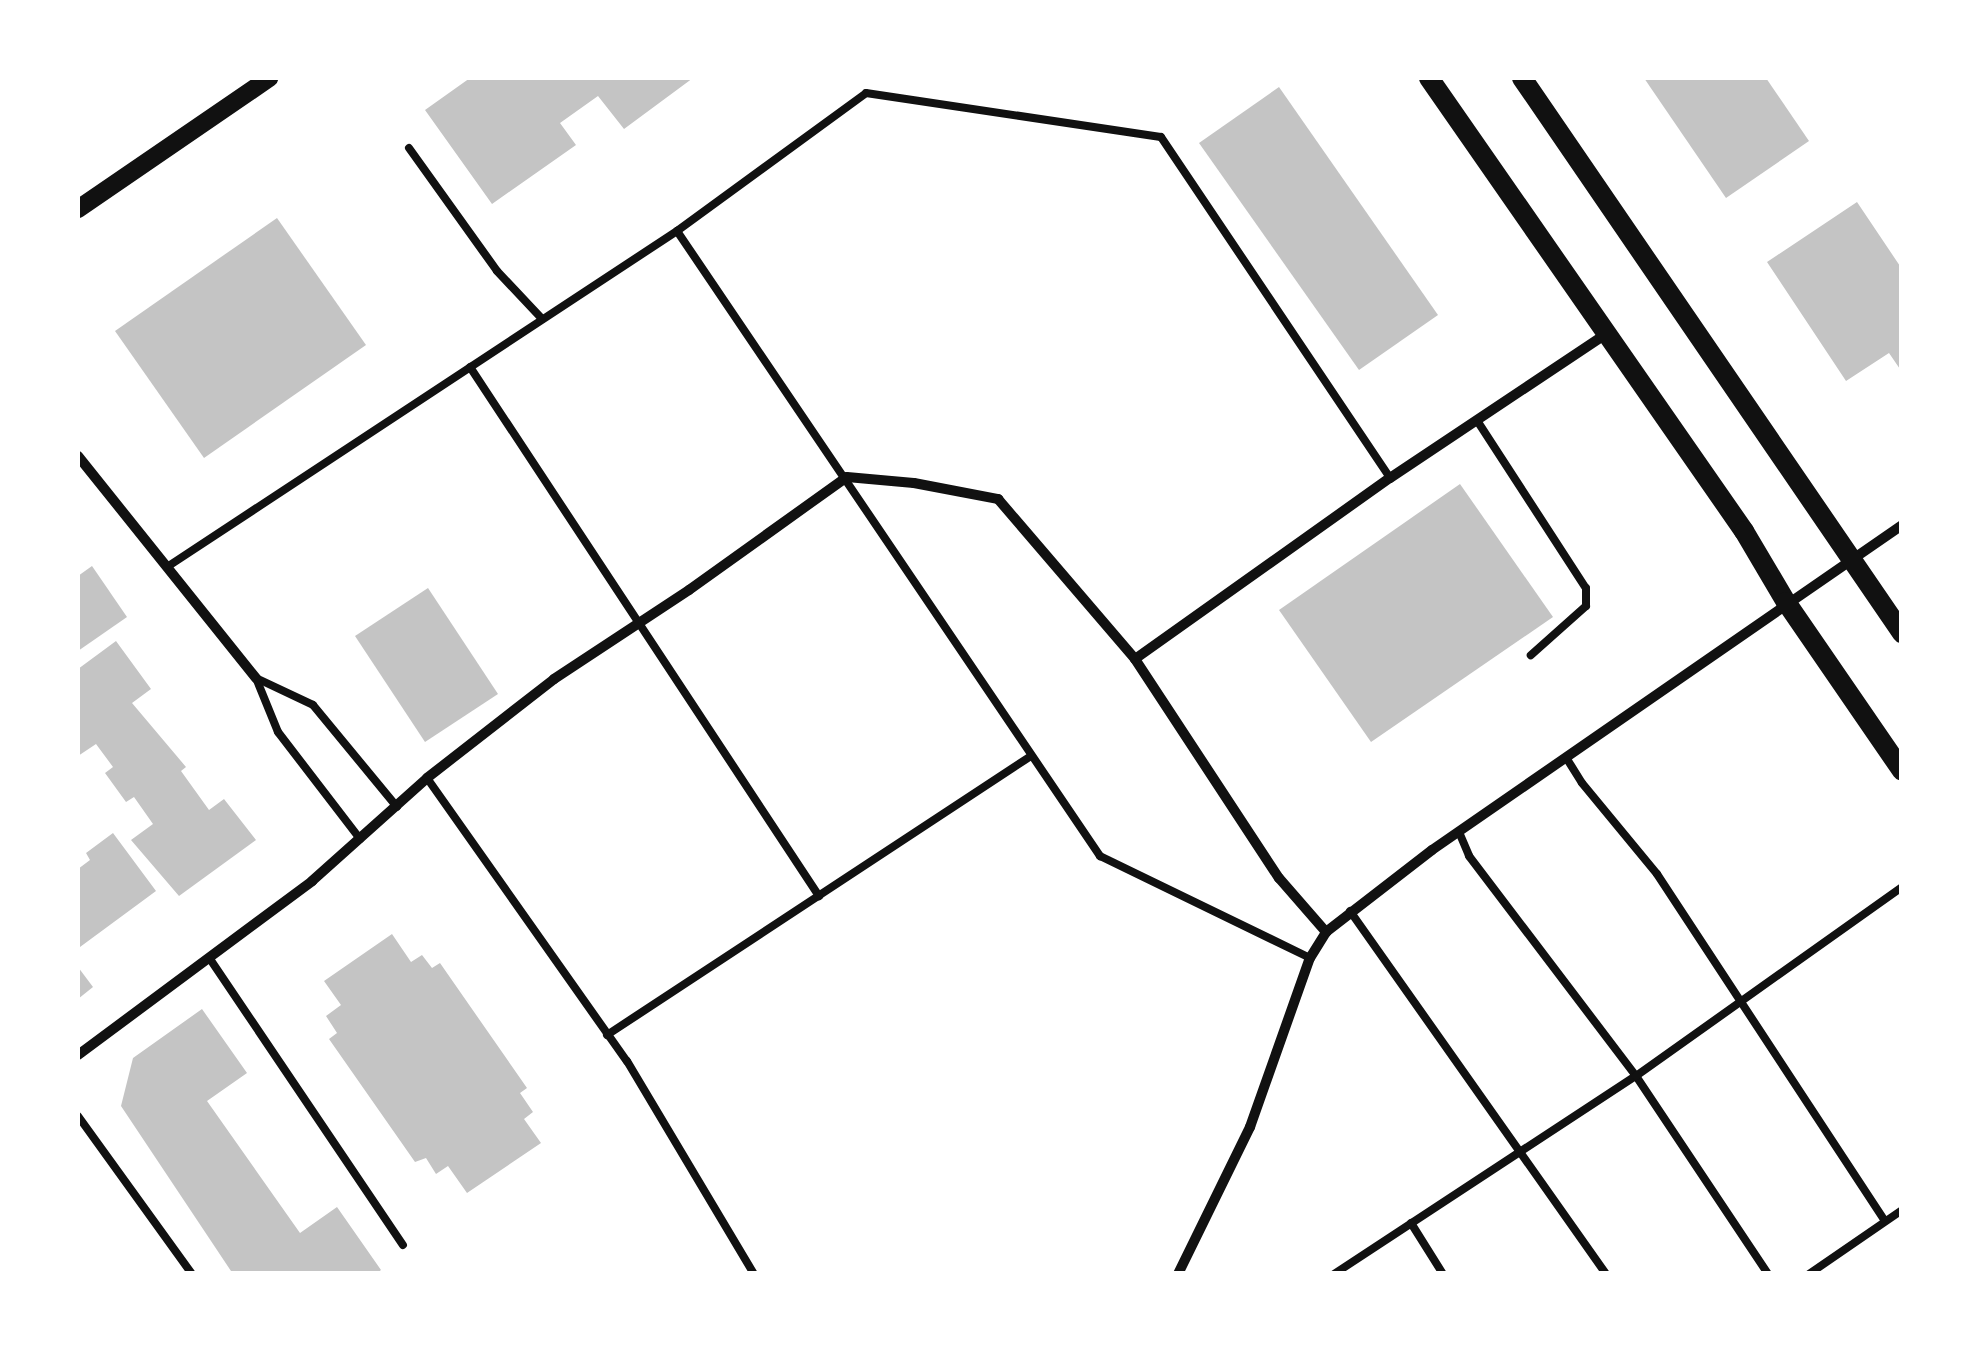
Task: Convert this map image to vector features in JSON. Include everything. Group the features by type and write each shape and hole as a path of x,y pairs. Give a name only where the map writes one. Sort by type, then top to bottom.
{"main road":[{"path":"1429,78 1744,531 1786,602 1902,771"},
{"path":"1522,78 1902,633"}],"street":[{"path":"78,209 269,78"},
{"path":"1135,659 1390,478 1606,334"},
{"path":"78,456 256,678"},
{"path":"78,1056 210,959 360,840 427,778 554,679 847,477 914,483 998,499 1135,659 1279,878 1326,932"},
{"path":"1178,1274 1250,1127 1310,958 1326,932 1459,832 1852,556 1902,525"}],"lane":[{"path":"167,567 676,231 866,94 1161,136 1390,478"},
{"path":"409,148 497,271 542,319"},
{"path":"676,231 847,477 1100,856 1310,958"},
{"path":"470,367 819,896"},
{"path":"1478,422 1586,588 1586,606 1530,654"},
{"path":"256,678 313,705 398,807"},
{"path":"256,678 278,732 360,840"},
{"path":"607,1035 1031,756"},
{"path":"1567,759 1657,874 1885,1221"},
{"path":"427,778 662,1115 754,1274"},
{"path":"1459,832 1469,856 1636,1076 1768,1274"},
{"path":"1334,1274 1636,1076 1902,887"},
{"path":"1350,911 1606,1274"},
{"path":"210,959 403,1245"},
{"path":"78,1116 192,1274"},
{"path":"1809,1274 1902,1210"},
{"path":"1410,1222 1443,1274"}],"building":[{"path":"470,78 693,78 624,129 598,96 560,123 576,145 492,204 425,110"},
{"path":"1644,78 1766,78 1809,141 1726,198"},
{"path":"1279,87 1438,315 1359,370 1199,143"},
{"path":"1857,202 1902,269 1902,372 1889,353 1846,381 1767,262"},
{"path":"277,218 366,345 204,458 115,331"},
{"path":"1460,484 1553,617 1371,742 1279,610"},
{"path":"92,566 127,617 78,651 78,576"},
{"path":"428,588 498,694 425,742 355,636"},
{"path":"116,641 151,689 132,703 186,767 181,771 209,810 224,799 256,840 179,896 131,840 153,824 134,797 126,802 105,773 113,767 96,744 78,756 78,669"},
{"path":"113,833 156,891 80,947 78,869 90,860 86,853"},
{"path":"392,934 411,962 422,955 432,968 440,963 527,1088 520,1093 533,1112 524,1119 541,1143 467,1193 448,1166 436,1174 426,1158 415,1162 329,1039 337,1033 326,1016 341,1005 324,981"},
{"path":"78,967 93,987 78,999"},
{"path":"202,1009 247,1073 207,1101 300,1233 337,1207 381,1270 376,1274 233,1274 121,1106 133,1058"}]}
